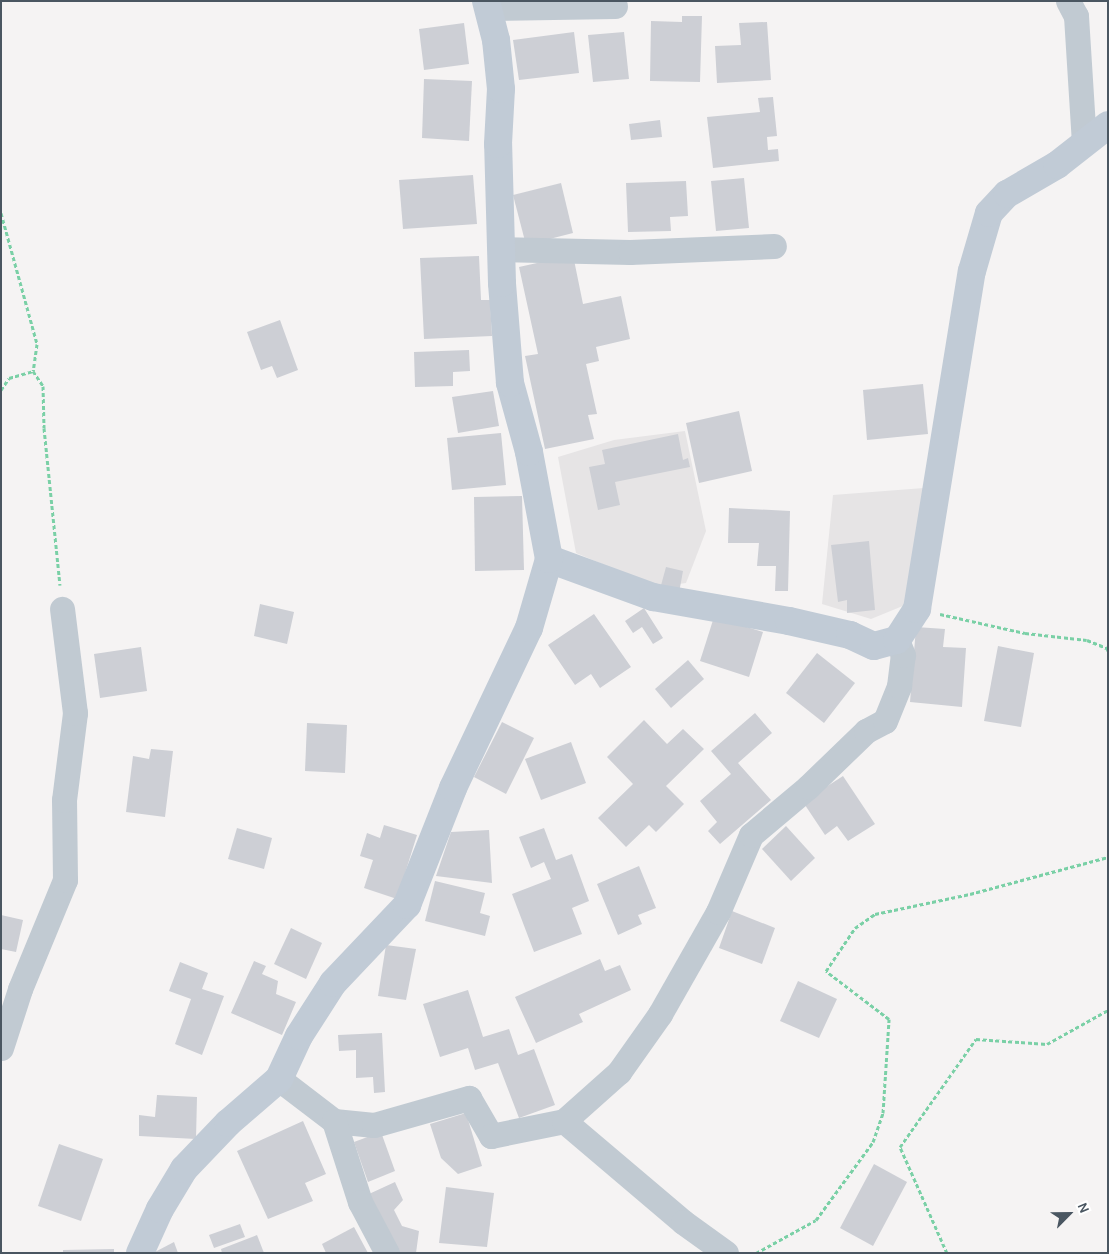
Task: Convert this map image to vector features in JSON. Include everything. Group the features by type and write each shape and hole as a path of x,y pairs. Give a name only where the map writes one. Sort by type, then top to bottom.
{"street":[{"path":"1068,1 1076,16 1084,144"},
{"path":"140,1253 160,1209 184,1169 228,1123 279,1080 299,1036 333,983 407,905 453,788 529,628 550,559 529,452 510,383 498,144 501,89 496,40 487,4 615,6"},
{"path":"550,559 652,597 789,621 850,635 874,646 897,640 918,609 972,271 988,213 1007,194 1057,165 1108,125"},
{"path":"502,249 630,252 774,246"},
{"path":"1,1048 20,989 65,880 64,800 75,712 62,608"},
{"path":"279,1080 334,1121 374,1126 470,1098 491,1136 564,1121 619,1072 660,1014 718,912 751,835 808,787 866,731 885,721 899,686 903,656 897,640"},
{"path":"334,1121 360,1202 387,1253"},
{"path":"564,1121 683,1222 726,1253"}],"path":[{"path":"1,213 37,344 33,371 43,386 44,428 62,608"},
{"path":"1,390 9,378 33,371"},
{"path":"918,609 1025,632 1087,640 1107,648 1108,651"},
{"path":"756,1253 816,1220 874,1142 883,1113 889,1019 826,971 855,928 875,914 970,894 1108,856"},
{"path":"947,1253 900,1147 976,1039 1047,1044 1108,1010"}],"shaded area":[{"path":"685,431 706,531 686,583 657,587 576,553 558,457 614,440"},
{"path":"924,488 910,603 871,619 822,604 833,495"}],"building":[{"path":"682,16 702,16 700,82 650,81 651,21 682,22"},
{"path":"767,22 771,80 717,83 715,46 741,45 739,23"},
{"path":"464,23 469,64 424,70 419,29"},
{"path":"574,32 579,73 519,80 513,40"},
{"path":"624,32 629,79 593,82 588,35"},
{"path":"424,79 472,81 469,141 422,138"},
{"path":"773,97 777,136 767,137 768,150 778,149 779,161 713,168 707,117 760,112 758,98"},
{"path":"660,120 662,137 631,140 629,124"},
{"path":"473,175 477,224 403,229 399,180"},
{"path":"744,178 749,228 716,231 711,181"},
{"path":"686,181 688,216 670,217 671,231 628,232 626,183"},
{"path":"561,183 573,233 526,245 513,195"},
{"path":"573,255 583,304 621,296 630,339 596,347 599,361 586,364 597,414 588,415 594,439 545,449 525,356 538,354 519,267"},
{"path":"479,256 481,300 490,300 492,336 424,339 420,258"},
{"path":"280,320 298,370 277,378 272,366 261,370 247,332"},
{"path":"469,350 470,371 453,372 453,386 415,387 414,352"},
{"path":"923,384 928,434 867,440 863,390"},
{"path":"493,391 499,426 458,433 452,397"},
{"path":"739,411 752,471 699,483 686,423"},
{"path":"501,433 506,485 452,490 447,438"},
{"path":"678,434 683,460 688,458 690,467 615,482 620,505 598,510 589,467 605,464 602,450"},
{"path":"522,496 524,570 475,571 474,497"},
{"path":"729,508 790,511 788,591 775,591 776,566 757,566 759,543 728,543"},
{"path":"869,541 875,610 847,613 847,600 838,602 831,545"},
{"path":"666,567 683,571 679,593 660,589"},
{"path":"260,604 294,612 287,644 254,636"},
{"path":"644,608 663,638 653,644 642,627 633,633 625,621"},
{"path":"594,614 631,667 600,688 591,674 575,685 548,645"},
{"path":"714,617 763,632 749,677 700,661"},
{"path":"916,627 945,629 943,647 966,648 962,707 910,702"},
{"path":"998,646 1034,653 1021,727 984,721"},
{"path":"141,647 147,691 100,698 94,654"},
{"path":"817,653 855,683 824,723 786,693"},
{"path":"688,660 704,679 671,708 655,689"},
{"path":"755,713 772,733 738,763 771,800 720,844 708,831 717,822 700,801 731,774 711,751"},
{"path":"644,720 667,744 683,729 704,749 666,786 684,804 656,832 649,825 626,847 598,818 633,784 607,757"},
{"path":"502,722 534,738 506,794 474,777"},
{"path":"307,723 347,725 345,773 305,771"},
{"path":"571,742 586,783 541,800 525,759"},
{"path":"151,749 173,751 165,817 126,812 133,756 149,759"},
{"path":"843,776 875,824 848,841 837,826 825,835 803,802"},
{"path":"384,825 417,835 397,899 364,888 373,860 360,856 367,833 380,838"},
{"path":"786,826 815,858 791,881 762,849"},
{"path":"237,828 272,838 264,869 228,859"},
{"path":"544,828 556,860 572,854 589,901 572,908 582,934 534,952 512,894 551,879 544,862 531,868 519,837"},
{"path":"489,830 492,883 436,876 451,832"},
{"path":"639,866 656,908 638,915 642,924 618,935 597,884"},
{"path":"435,881 485,893 480,913 490,916 485,936 425,921"},
{"path":"732,911 775,928 762,964 719,948"},
{"path":"1,915 23,920 16,952 1,949"},
{"path":"291,928 322,943 306,979 274,964"},
{"path":"386,945 416,949 406,1000 378,996"},
{"path":"600,959 605,971 620,965 631,990 579,1014 583,1022 536,1043 515,997"},
{"path":"254,961 266,966 262,974 278,981 276,994 296,1002 282,1035 231,1013"},
{"path":"180,962 208,973 202,989 224,996 202,1055 175,1044 191,999 169,991"},
{"path":"798,981 837,999 819,1038 780,1021"},
{"path":"468,990 483,1037 509,1029 518,1055 534,1049 555,1105 519,1118 498,1063 475,1070 468,1048 440,1057 423,1004"},
{"path":"382,1033 385,1092 374,1093 373,1077 356,1078 356,1050 339,1051 338,1035"},
{"path":"157,1095 197,1097 196,1139 139,1136 139,1115 155,1117"},
{"path":"466,1113 482,1166 458,1174 441,1158 430,1124"},
{"path":"303,1121 326,1174 305,1183 313,1201 268,1219 237,1151"},
{"path":"381,1132 395,1171 368,1182 354,1142"},
{"path":"59,1144 103,1159 81,1221 38,1206"},
{"path":"874,1164 907,1182 873,1246 840,1228"},
{"path":"395,1182 403,1200 394,1210 402,1226 419,1231 416,1253 395,1253 369,1194"},
{"path":"446,1187 494,1193 487,1247 439,1243"},
{"path":"240,1224 245,1237 214,1248 209,1235"},
{"path":"354,1227 368,1253 326,1253 322,1244"},
{"path":"257,1235 264,1253 222,1253 221,1249"},
{"path":"174,1242 178,1253 153,1253"},
{"path":"114,1249 114,1253 63,1253 63,1250"}]}
